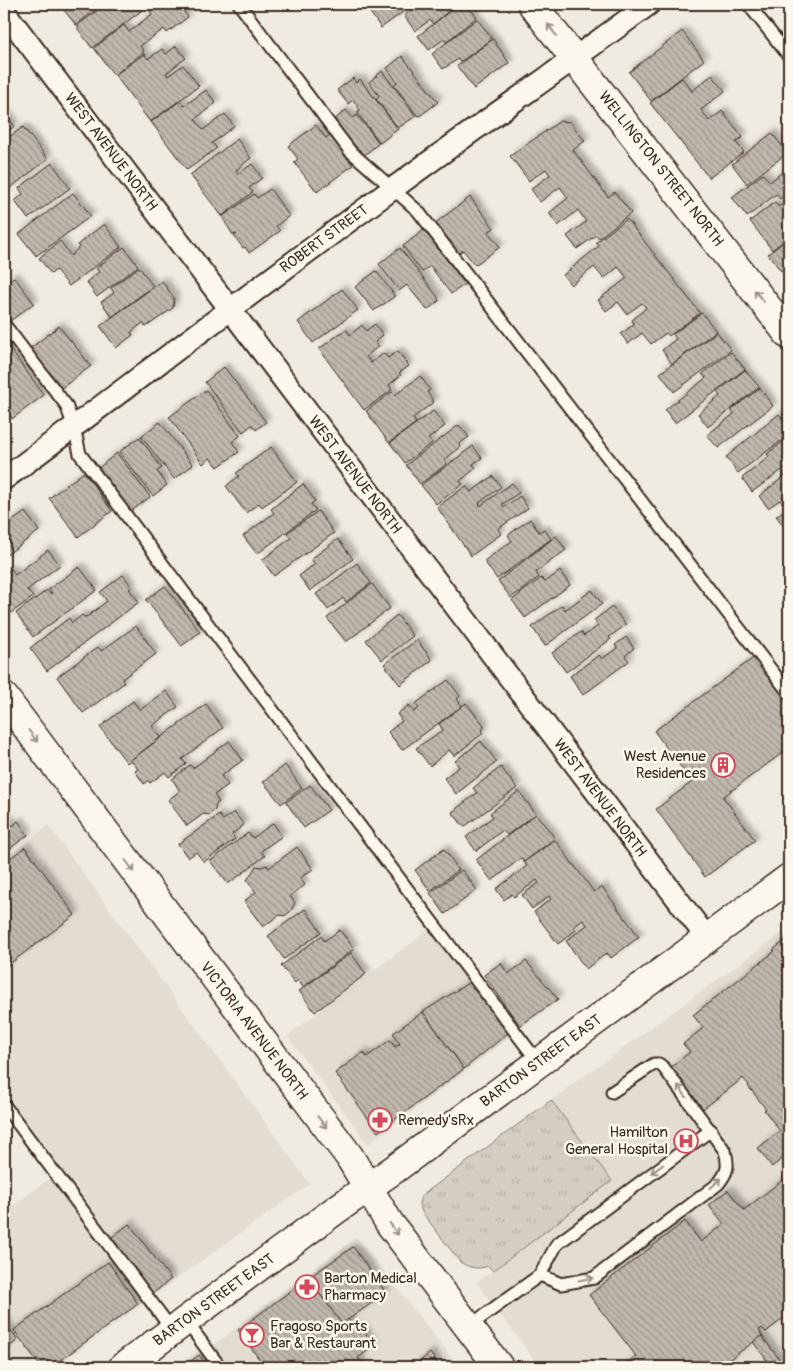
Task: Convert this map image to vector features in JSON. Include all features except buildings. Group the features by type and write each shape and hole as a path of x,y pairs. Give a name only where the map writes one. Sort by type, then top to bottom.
{"main road":[{"name":"WELLINGTON STREET NORTH","path":"532,4 789,335"},
{"name":"VICTORIA AVENUE NORTH","path":"4,697 349,1156 390,1224 499,1367"},
{"name":"BARTON STREET EAST","path":"123,1367 789,878"}],"street":[{"name":"ROBERT STREET","path":"4,479 392,188 649,4"},
{"name":"WEST AVENUE NORTH","path":"4,11 707,938"}],"lane":[{"path":"239,4 350,151 418,211 789,693"},
{"path":"748,4 789,56"},
{"path":"4,324 66,405 74,427 80,454 538,1062"},
{"path":"540,1275 561,1284 594,1278 718,1184 724,1177 728,1160 725,1151 664,1068 659,1064 654,1064 612,1092"},
{"path":"4,1105 179,1326 220,1367"},
{"path":"468,1327 540,1275 557,1244 711,1130"}],"shaded area":[{"path":"48,825 310,1184 51,1367 4,1367 4,1213 55,1174 4,1111 4,859"},
{"path":"435,925 515,1032 368,1144 287,1036"},
{"name":"Hamilton General Hospital","path":"789,928 789,1367 540,1367 476,1282 612,1181 551,1100"},
{"path":"357,1237 459,1367 182,1367 223,1338"}],"green space":[{"path":"551,1100 612,1181 493,1271 488,1266 477,1268 463,1264 422,1212 419,1204 421,1196"}],"place":[{"name":"West Avenue Residences","path":"723,765"},
{"name":"Remedy'sRx","path":"380,1120"},
{"name":"Hamilton General Hospital","path":"686,1141"},
{"name":"Barton Medical Pharmacy","path":"307,1287"},
{"name":"Fragoso Sports Bar & Restaurant","path":"252,1335"}]}
